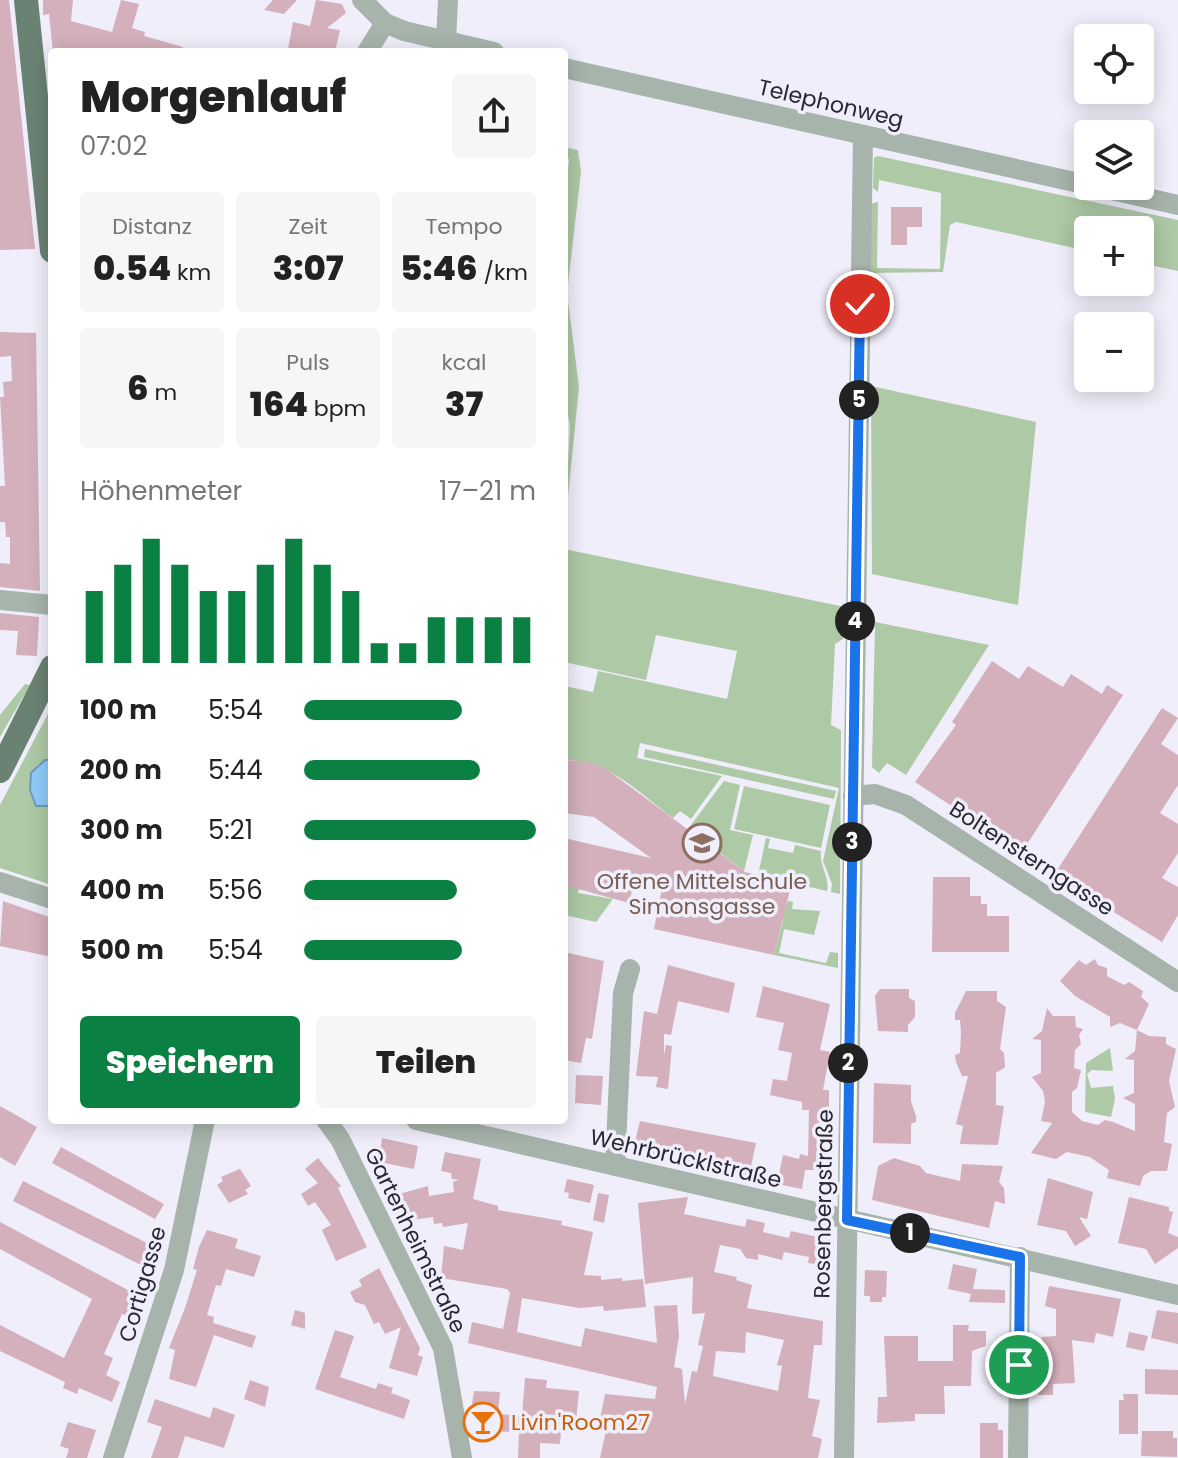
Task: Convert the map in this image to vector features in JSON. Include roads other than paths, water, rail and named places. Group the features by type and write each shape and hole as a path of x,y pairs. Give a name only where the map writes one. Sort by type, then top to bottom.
{"main road":[{"path":"26,0 48,212"},
{"path":"0,771 43,699"}],"street":[{"path":"362,0 385,23 477,48"},
{"path":"446,41 448,0"},
{"path":"369,48 385,23"},
{"name":"Telephonweg","path":"568,69 1074,181"},
{"name":"Rosenbergstraße","path":"844,1458 863,135"},
{"name":"Telephonweg","path":"1154,199 1178,205"},
{"path":"0,600 48,605"},
{"name":"Boltensterngasse","path":"853,796 875,794 906,805 1178,982"},
{"path":"0,882 48,898"},
{"path":"615,1166 623,993 630,969"},
{"name":"Cortigasse","path":"113,1458 174,1270 204,1124"},
{"name":"Wehrbrücklstraße","path":"433,1124 1178,1295"},
{"name":"Gartenheimstraße","path":"339,1129 443,1348 462,1458"},
{"path":"1018,1458 1020,1257"}],"water":[{"path":"48,760 48,806 36,806 30,790 31,773"}],"place":[{"name":"Offene Mittelschule Simonsgasse","path":"702,843"},
{"name":"Livin'Room27","path":"483,1422"}]}
